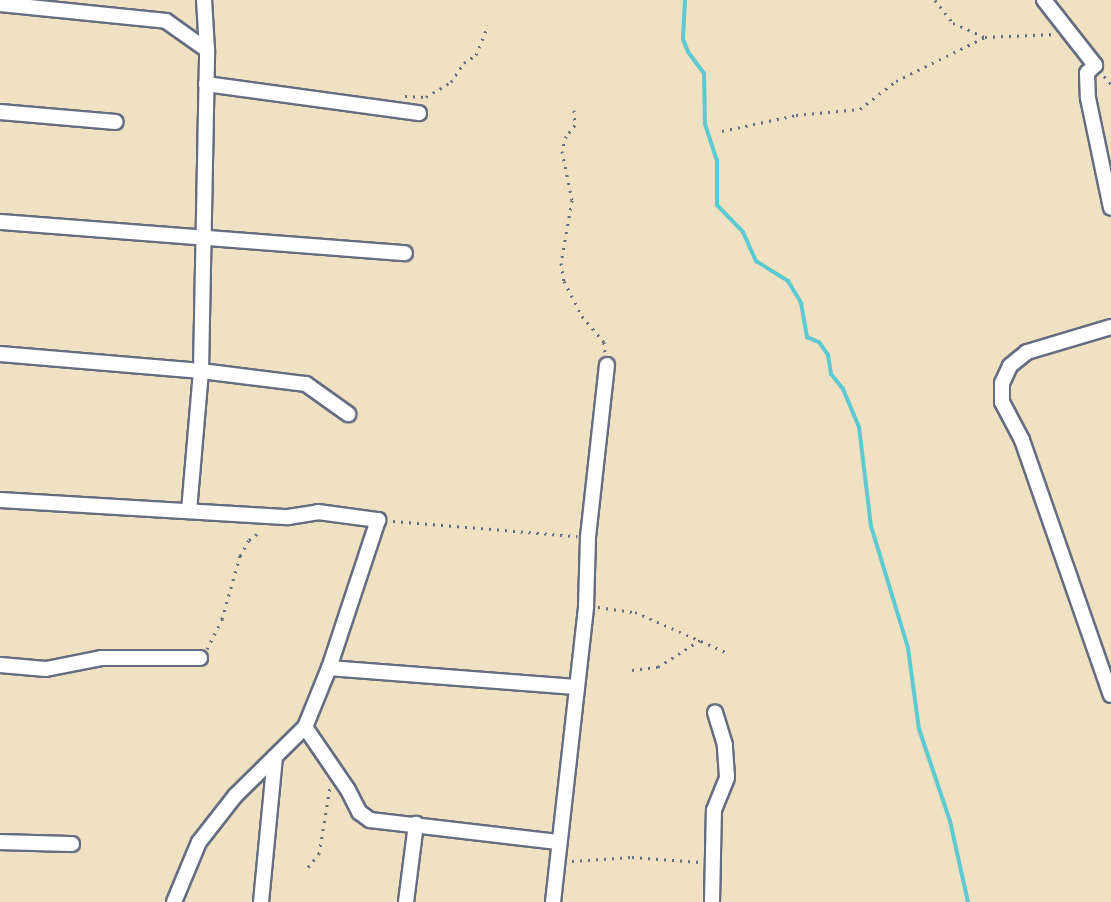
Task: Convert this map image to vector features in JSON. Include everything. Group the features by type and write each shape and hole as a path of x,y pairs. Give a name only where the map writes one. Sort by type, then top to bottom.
{"street":[{"path":"189,511 201,371 207,50 204,0"},
{"path":"1044,0 1095,65 1087,73 1088,98 1111,208"},
{"path":"0,4 166,21 207,50"},
{"path":"206,84 375,104 419,113"},
{"path":"0,112 116,122"},
{"path":"0,222 405,253"},
{"path":"1111,327 1027,352 1010,366 1002,383 1002,402 1022,440 1111,695"},
{"path":"0,354 201,371 306,384 348,414"},
{"path":"553,902 586,606 588,537 607,365"},
{"path":"0,500 288,517 318,512 378,520 329,668 305,727 235,796 199,842 174,902"},
{"path":"0,665 46,669 101,658 200,658"},
{"path":"329,668 575,687"},
{"path":"712,902 714,810 727,777 725,745 715,712"},
{"path":"305,727 364,817 558,842"},
{"path":"261,902 275,757"},
{"path":"406,902 416,824"},
{"path":"0,842 72,844"}],"path":[{"path":"935,0 953,23 985,37"},
{"path":"375,104 395,97 426,97 451,82 464,63 476,55 488,25"},
{"path":"722,131 796,115 860,109 896,81 985,37 1071,33"},
{"path":"574,110 575,125 566,136 562,151 572,200 561,263 564,281 582,316 604,342 607,365"},
{"path":"200,658 222,619 240,556 249,540 288,517"},
{"path":"378,520 588,537"},
{"path":"586,606 635,612 728,653"},
{"path":"632,670 658,667 700,640"},
{"path":"308,867 319,854 326,800 336,776"},
{"path":"556,861 632,857 711,862"}],"waterway":[{"path":"685,0 683,39 688,52 704,73 705,124 717,160 717,205 743,232 756,261 788,281 801,303 807,337 819,342 828,355 831,374 843,389 859,427 871,526 908,648 919,729 950,821 968,902"}]}
